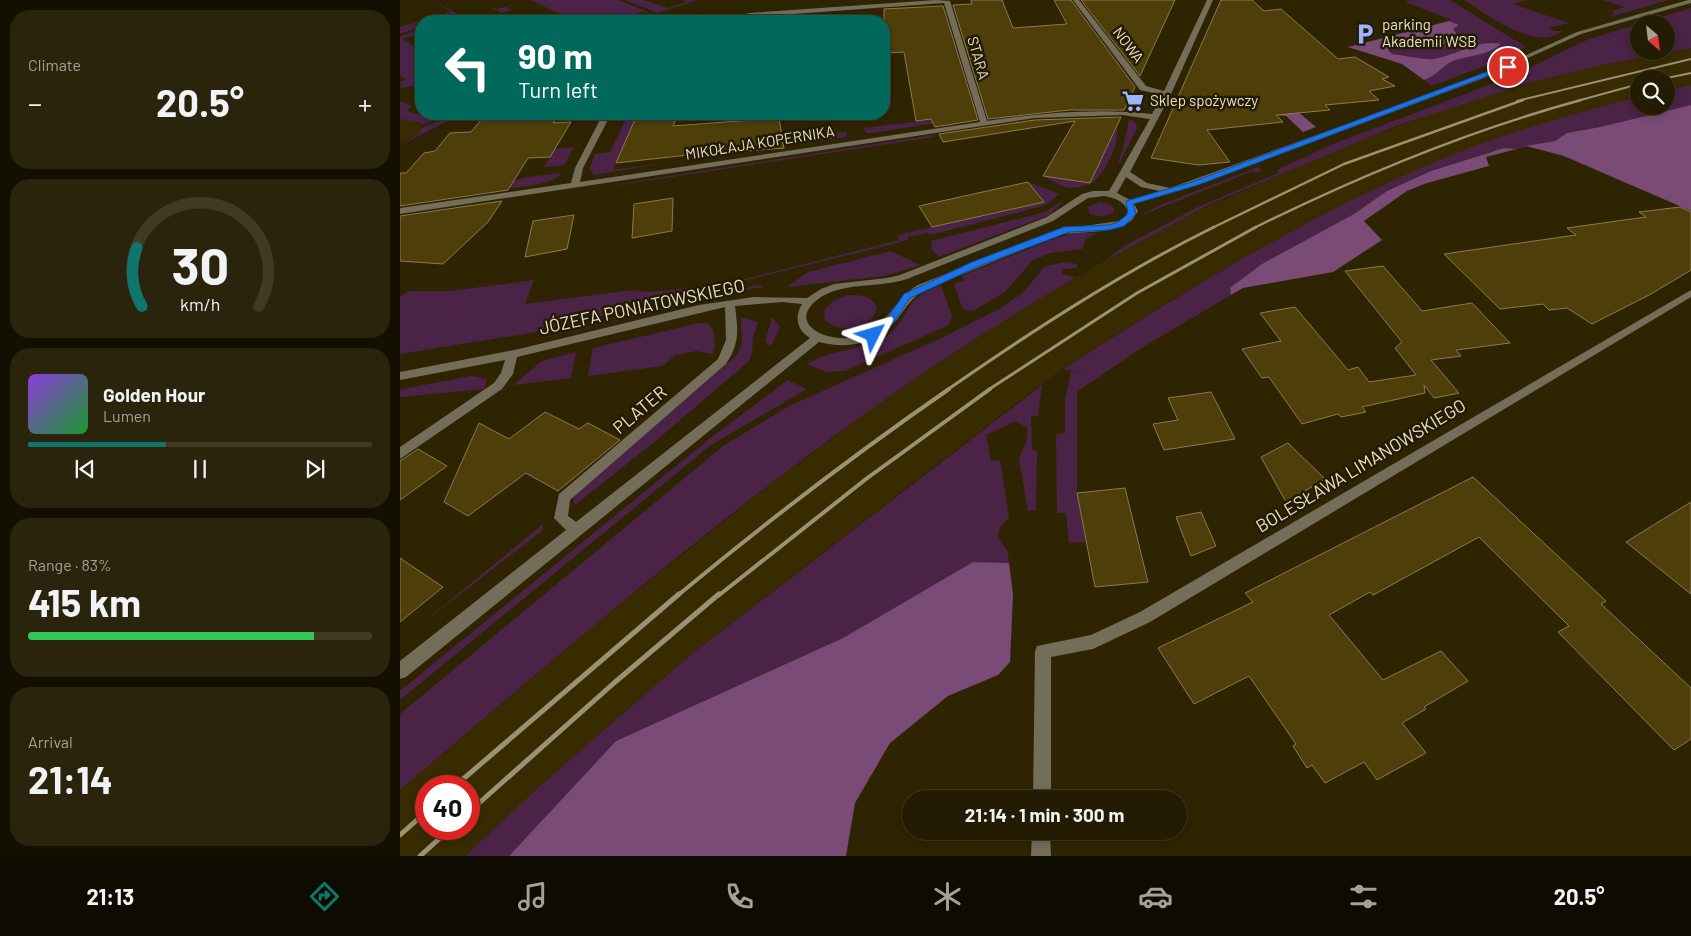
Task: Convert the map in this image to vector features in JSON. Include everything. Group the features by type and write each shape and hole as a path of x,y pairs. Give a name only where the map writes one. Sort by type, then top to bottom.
{"street":[{"name":"NOWA","path":"1076,0 1144,88 1166,94"},
{"path":"1112,194 1126,173 1166,94 1210,0"},
{"path":"1129,203 1132,214 1121,224 1059,232 917,290 904,299 889,322 873,335 854,341 839,342 817,338 810,333 802,322 803,312 810,301 831,288 882,283 910,275 1050,219 1083,195 1112,194 1129,203 1173,190 1487,75 1579,33 1691,0"},
{"path":"749,15 947,1"},
{"name":"STARA","path":"947,1 984,123"},
{"name":"MIKOŁAJA KOPERNIKA","path":"400,210 574,186 984,123 1050,115 1122,113 1154,117"},
{"path":"574,186 579,168 604,120"},
{"path":"1126,173 1149,187 1173,190"},
{"name":"BOLESŁAWA LIMANOWSKIEGO","path":"1042,790 1043,651 1093,642 1145,616 1691,293"},
{"name":"JÓZEFA PONIATOWSKIEGO","path":"400,376 512,354 730,304 774,299 810,301"},
{"name":"PLATER","path":"575,530 560,518 561,504 566,495 714,370 728,354 732,338 730,304"},
{"path":"400,671 817,338"},
{"path":"400,454 498,386 507,374 512,354"},
{"path":"1041,840 1041,856"}],"shaded area":[{"path":"432,0 458,14 441,15 451,12"},
{"path":"530,0 506,7 512,10 502,13 490,7 497,9"},
{"path":"530,0 618,0 650,13 642,12 630,15 563,15"},
{"path":"625,0 644,0 667,8 687,2 683,0 698,0 658,13"},
{"path":"1411,0 1450,0 1526,47 1490,64 1432,86 1424,80 1446,65 1455,60 1490,50 1501,44 1483,44 1449,56 1431,59 1392,54 1387,50 1411,45 1424,49 1454,42 1460,37 1454,34 1453,29 1458,25 1449,21 1452,20 1405,2"},
{"path":"1464,0 1527,0 1513,4 1569,23 1548,28 1554,31 1563,31 1551,37 1528,35 1493,19"},
{"path":"1602,0 1669,0 1613,16 1610,15 1615,14 1612,11 1625,7"},
{"path":"1691,8 1691,48 1675,51 1675,15 1668,15"},
{"path":"1449,21 1459,25 1453,29 1461,40 1446,42 1439,48 1434,49 1409,45 1388,50 1392,54 1434,59 1476,45 1501,44 1491,51 1453,61 1424,80 1402,64 1348,47"},
{"path":"415,23 415,29 400,34 400,27"},
{"path":"1630,27 1630,60 1528,83 1396,126 1210,204 1103,262 1124,246 1198,207 1278,173 1277,170 1333,144 1510,77 1589,39"},
{"path":"415,32 415,36 402,39 415,47 415,86 401,88 400,82 406,80 400,76 400,36"},
{"path":"1691,48 1691,85 1675,89 1675,70 1630,70 1630,99 1538,125 1448,157 1363,195 1279,238 1173,299 1062,369 688,657 541,785 465,856 400,856 400,790 415,777 415,840 480,840 480,775 418,775 600,620 767,487 896,391 1008,318 1076,277 1185,217 1337,149 1454,106 1528,83 1630,60 1675,60 1675,51"},
{"path":"1691,85 1691,105 1675,109 1675,89"},
{"path":"1630,99 1630,115 1650,115 1567,133 1555,141 1517,149 1504,148 1431,171 1387,191 1354,214 1230,288 1231,295 1138,350 1077,392 1077,493 1086,542 1069,543 1066,513 1057,513 1056,434 1065,433 1065,400 1071,371 1087,373 1063,369 1156,310 1250,254 1347,203 1396,179 1494,139"},
{"path":"400,101 412,106 407,111 415,114 415,120 434,120 422,125 419,122 400,119"},
{"path":"1691,105 1691,211 1564,156 1526,146 1555,141 1567,133 1650,115 1675,115 1675,109"},
{"path":"1297,111 1316,127 1303,132 1286,116 1271,115"},
{"path":"970,115 968,118 872,133 866,133 863,128"},
{"path":"400,119 410,119 422,124 419,133 400,143"},
{"path":"1129,119 1136,123 1137,128 1120,162 1118,162 1123,149"},
{"path":"441,120 451,120 400,145 419,133 421,128"},
{"path":"625,120 636,120 613,170 670,162 594,175 590,168 595,154 610,152"},
{"path":"1116,127 1116,140 1111,158 1101,174 1090,184 1068,188 1043,176 1090,183 1098,168 1093,167 1106,139 1110,140"},
{"path":"847,132 845,137 800,144 800,136"},
{"path":"933,135 934,137 619,185 619,184"},
{"path":"574,147 564,165 544,167 555,149"},
{"path":"1504,148 1517,149 1486,157 1489,166 1427,183 1407,191 1364,221 1382,240 1333,272 1243,288 1231,295 1230,288 1262,264 1354,214 1387,191 1431,171"},
{"path":"1258,167 1262,170 1256,173 1253,171 1140,216 1160,205"},
{"path":"561,173 549,181 539,184 516,188 489,188 527,177"},
{"path":"1028,182 1059,194 1049,203 1039,207 930,235 927,233 908,237 908,240 873,249 531,333 400,354 400,296 410,291 450,291 534,280 525,304 632,290 648,292 721,285 899,240 897,235 1044,202"},
{"path":"1064,200 1049,215 939,257 932,250 931,241 1045,212"},
{"path":"1100,202 1109,204 1114,209 1114,212 1102,217 1089,213 1088,207"},
{"path":"1077,232 1098,233 1086,239 1082,249 1050,253 1032,261 1005,292 973,311 965,310 962,307 954,284 965,280 961,276 1056,238"},
{"path":"891,251 920,265 884,276 787,287 808,272"},
{"path":"1066,262 1078,264 1076,268 1064,269 1061,274 1076,277 918,377 831,438 768,486 643,585 418,775 415,775 415,777 400,790 400,714 723,446 789,406 939,339 999,309 1023,293 1045,266"},
{"path":"758,285 764,287 507,347"},
{"path":"941,285 952,316 949,325 845,371 826,372 807,364 826,355 883,338 897,327 918,297"},
{"path":"847,295 865,296 875,303 877,307 870,321 863,325 847,328 839,327 825,320 824,310 833,301"},
{"path":"741,317 758,322 753,338 752,353 748,362 658,439 575,505 573,498 579,490 735,357 742,345"},
{"path":"772,317 780,327 771,346 765,342"},
{"path":"699,323 707,323 713,329 715,345 713,354 696,351 676,355 662,366 588,376 593,348"},
{"path":"576,352 571,378 513,385 542,361"},
{"path":"471,376 487,379 484,389 400,397 400,390 403,389"},
{"path":"788,380 807,389 711,445 400,700 400,691 709,439"},
{"path":"1042,385 1038,416 1031,416 1032,450 1037,451 1036,510 1028,511 1019,458 1027,440 1027,428 1016,421 986,435 991,461 1000,460 1009,518 1000,527 998,537 1008,552 1009,563 973,562 843,638 616,741 509,856 465,856 541,785 688,657"},
{"path":"543,524 543,530 418,627"},
{"path":"973,562 1009,563 1013,594 1010,662 998,675 948,696 890,743 855,803 846,856 509,856 616,741 843,638"}],"building":[{"path":"971,0 1002,0 1013,28 1067,24 1054,0 1071,0 1135,87 1124,110 1069,110 988,119 953,5 972,4"},
{"path":"1081,0 1175,0 1140,76"},
{"path":"1221,0 1252,0 1264,11 1281,9 1338,59 1355,57 1389,77 1382,79 1395,86 1369,91 1379,100 1325,105 1330,110 1276,115 1283,122 1207,130 1230,162 1199,165 1151,158"},
{"path":"943,6 978,120 935,127 931,119 916,121 904,52 890,53 890,15 884,15 884,9"},
{"path":"1121,117 1090,183 1043,176 1075,121 943,142 939,134 1035,120"},
{"path":"481,120 555,120 553,123 571,122 550,157 528,158 508,190 400,206 400,173 406,173 424,153 435,151 450,133 471,132"},
{"path":"635,120 676,120 673,126 752,120 779,120 784,148 724,153 724,151 616,163"},
{"path":"1028,182 1044,202 932,227 919,206"},
{"path":"673,198 672,231 632,238 634,204"},
{"path":"502,201 488,222 443,264 400,261 400,216"},
{"path":"1680,207 1691,212 1691,270 1651,294 1592,324 1567,308 1549,310 1543,304 1500,309 1444,254 1576,235 1567,228 1646,217 1639,212"},
{"path":"574,215 567,249 525,257 533,221"},
{"path":"1383,266 1422,311 1472,303 1510,343 1456,350 1461,356 1431,360 1459,393 1434,398 1424,385 1425,393 1362,407 1366,412 1341,417 1338,414 1302,424 1269,377 1262,378 1242,349 1281,341 1260,313 1295,307 1348,370 1358,367 1369,382 1416,375 1395,348 1402,342 1345,271"},
{"path":"1211,392 1235,439 1164,450 1153,424 1178,420 1168,398"},
{"path":"545,412 579,429 588,423 620,440 558,491 526,473 468,516 444,502 479,423 509,439"},
{"path":"1288,443 1325,479 1286,502 1261,457"},
{"path":"418,449 447,466 400,500 400,461"},
{"path":"1473,477 1606,601 1601,604 1691,688 1691,739 1674,750 1558,632 1569,626 1479,537 1373,595 1370,592 1329,615 1383,680 1441,651 1468,681 1424,707 1426,709 1402,723 1426,753 1377,780 1364,762 1325,783 1312,765 1307,768 1293,746 1296,744 1249,676 1194,704 1158,648 1253,602 1245,593"},
{"path":"1125,488 1148,582 1095,587 1077,493"},
{"path":"1691,502 1691,594 1626,542"},
{"path":"1201,512 1216,546 1191,556 1176,517"},
{"path":"400,558 443,587 400,622"}],"railway":[{"path":"1517,101 1691,59"},
{"path":"1675,76 1691,73"},
{"path":"1577,101 1630,86"},
{"path":"1213,228 1344,164 1523,100"},
{"path":"1255,227 1333,190 1414,156 1455,140 1581,100"},
{"path":"988,390 1137,293 1255,227"},
{"path":"947,390 1111,283 1213,228"},
{"path":"677,596 811,489 949,389"},
{"path":"718,596 866,479 990,389"},
{"path":"468,775 679,594"},
{"path":"480,802 614,683 719,594"},
{"path":"400,835 415,822"},
{"path":"420,856 438,840"}],"place":[{"name":"parking Akademii WSB","path":"1365,34"},
{"name":"Sklep spożywczy","path":"1133,101"}],"route":[{"path":"873,335 889,322 901,302 907,296 922,287 976,264 1068,229 1109,227 1121,224 1130,218 1132,214 1132,206 1129,203 1195,183 1508,67"}]}
